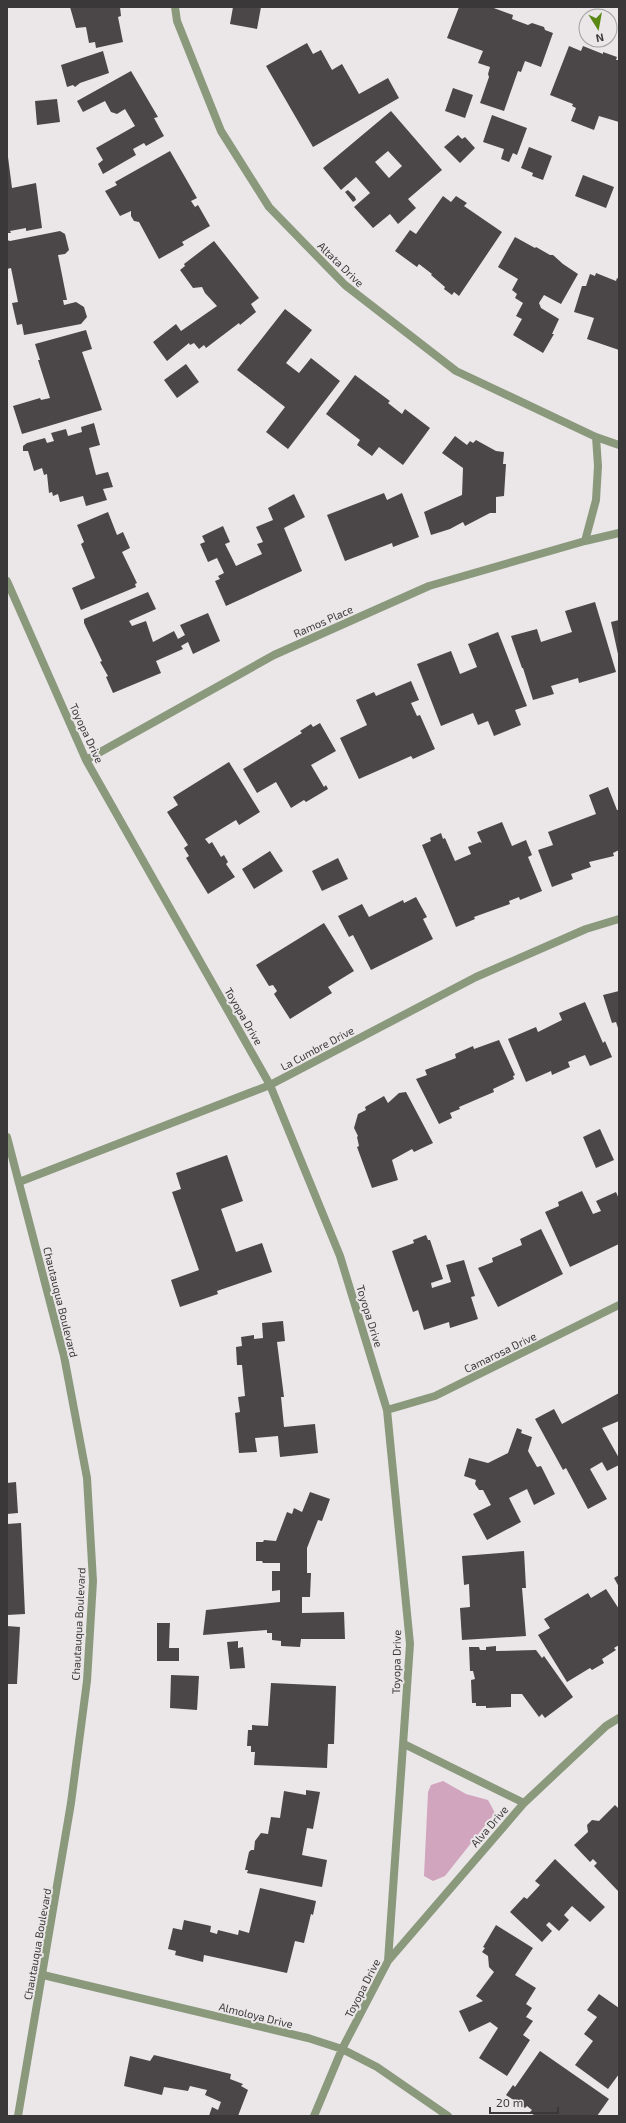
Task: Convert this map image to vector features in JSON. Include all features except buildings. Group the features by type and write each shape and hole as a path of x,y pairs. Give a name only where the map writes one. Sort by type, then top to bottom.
{"street":[{"name":"Altata Drive","path":"175,7 177,21 221,131 269,207 345,285 456,371 596,437 619,444"},
{"path":"585,541 596,500 598,466 596,437"},
{"name":"Ramos Place","path":"86,760 274,655 422,589 585,541 619,533"},
{"name":"Toyopa Drive","path":"7,581 86,760 270,1085 340,1256 387,1410 410,1644 388,1961 342,2049 314,2116"},
{"name":"La Cumbre Drive","path":"19,1182 270,1085 476,977 586,929 619,919"},
{"name":"Chautauqua Boulevard","path":"7,1137 64,1356 87,1478 93,1581 87,1681 70,1811 18,2116"},
{"name":"Camarosa Drive","path":"387,1410 435,1396 619,1306"},
{"name":"Alva Drive","path":"388,1961 524,1803 606,1726 619,1718"},
{"path":"404,1744 524,1803"},
{"name":"Almoloya Drive","path":"43,1975 300,2036 342,2049 377,2067 448,2116"}],"shaded area":[{"path":"443,1781 466,1794 488,1800 495,1813 445,1876 433,1881 424,1876 428,1792 431,1785"}]}
